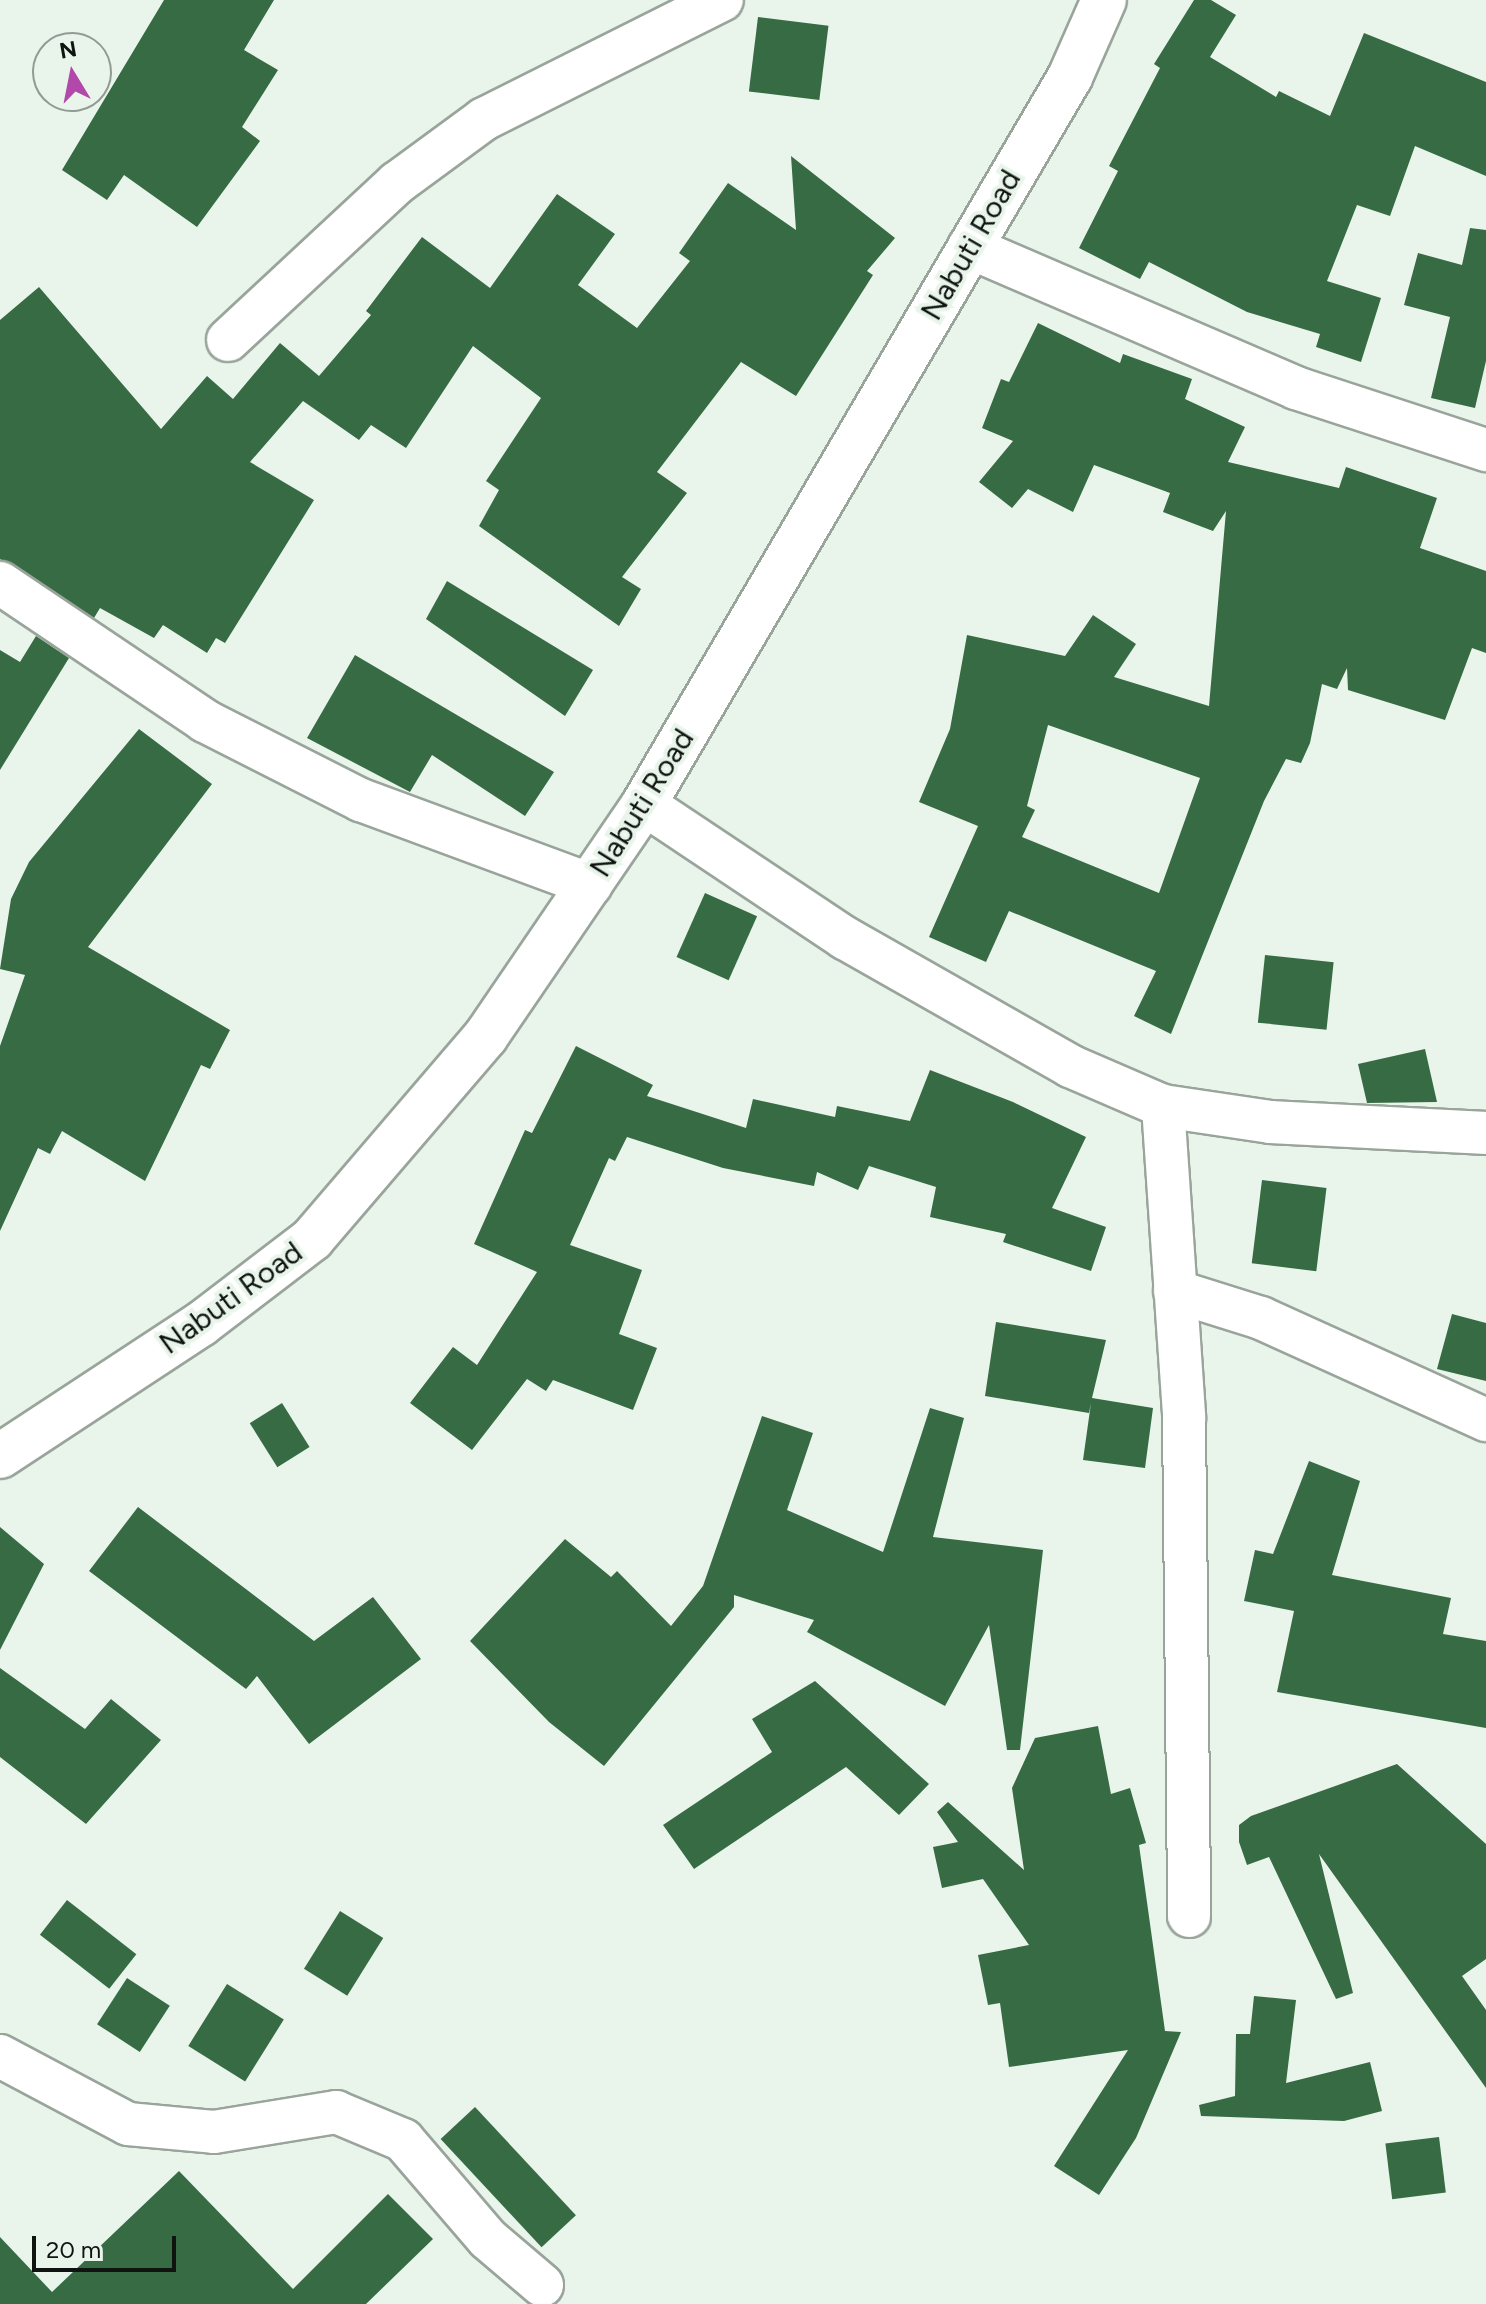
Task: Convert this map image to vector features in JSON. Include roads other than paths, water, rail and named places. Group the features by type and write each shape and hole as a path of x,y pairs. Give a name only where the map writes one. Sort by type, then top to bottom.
{"street":[{"path":"228,340 397,183 484,119 722,0"},
{"name":"Nabuti Road","path":"0,1456 201,1324 312,1239 486,1036 644,804 1070,77 1104,0"},
{"path":"969,247 1296,388 1486,450"},
{"path":"0,583 205,721 361,800 591,885"},
{"path":"644,804 845,938 1070,1066 1163,1106 1271,1122 1486,1133"},
{"path":"1163,1106 1184,1417 1189,1916"},
{"path":"1175,1291 1261,1318 1486,1420"},
{"path":"0,2056 128,2124 214,2132 336,2112 403,2140 488,2239 542,2285"}]}
